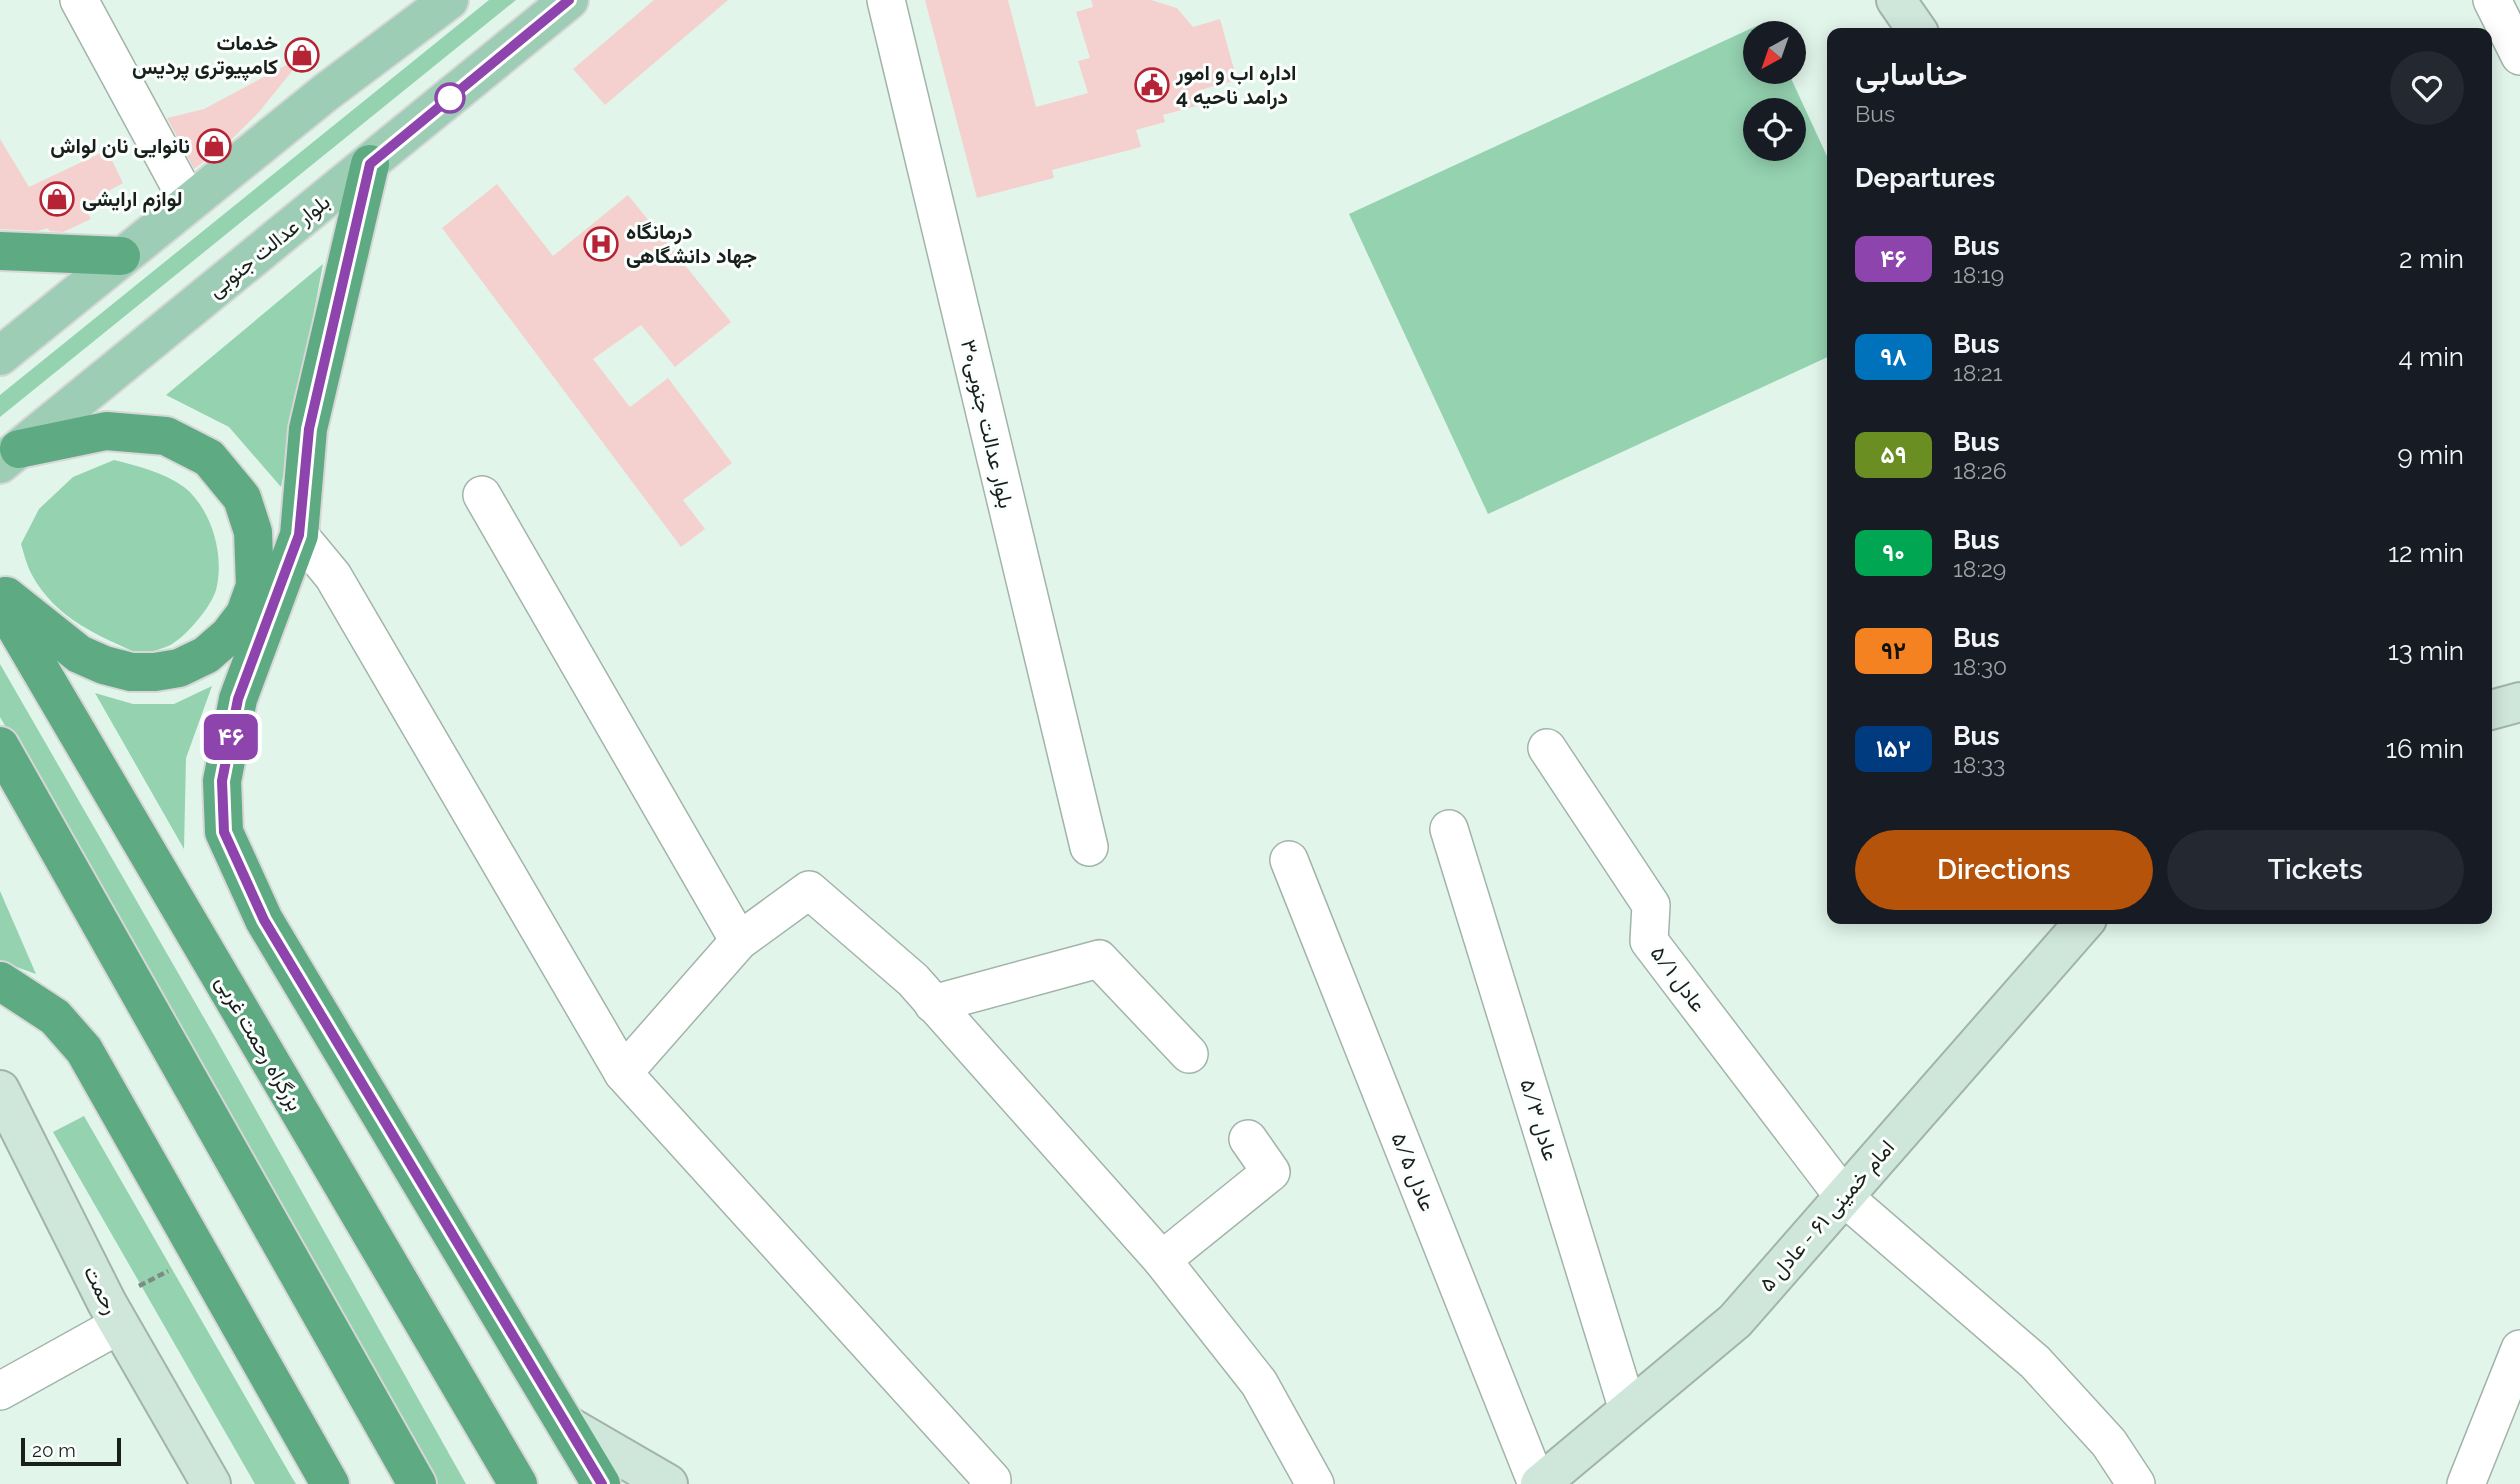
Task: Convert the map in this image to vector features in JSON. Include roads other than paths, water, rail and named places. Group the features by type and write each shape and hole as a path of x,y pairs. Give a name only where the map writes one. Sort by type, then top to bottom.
{"highway":[{"path":"370,164 309,429 299,535 238,699 222,781 224,832 264,920 601,1484"},
{"path":"0,251 121,256"},
{"path":"0,591 79,654 131,673 179,668 206,655 229,635 245,614 255,586 253,532 242,498 209,458 166,436 106,431 9,456"},
{"name":"بزرگراه رحمت غربی","path":"0,601 518,1484"},
{"path":"0,746 417,1484"},
{"path":"0,981 55,1017 84,1051 330,1484"}],"main road":[{"name":"بلوار عدالت جنوبی","path":"9,456 569,0"},
{"path":"0,356 429,6"}],"street":[{"path":"79,0 189,203"},
{"name":"بلوار عدالت جنوبی۳۰","path":"886,0 1089,847"},
{"path":"1896,0 1916,28"},
{"path":"2492,0 2520,56"},
{"path":"482,495 739,941"},
{"path":"299,535 332,576 623,1073 992,1480 988,1484"},
{"path":"2492,710 2520,702"},
{"name":"عادل ۵/۱","path":"1547,748 1651,905 1649,941 1844,1197 2035,1362 2109,1443 2136,1484"},
{"name":"عادل ۵/۳","path":"1449,829 1628,1410"},
{"name":"عادل ۵/۵","path":"1289,860 1538,1484"},
{"path":"623,1073 739,941 809,890 912,980 1162,1260 1259,1383 1315,1484"},
{"name":"امام خمینی ۶۱ - عادل ۵","path":"1538,1484 1735,1321 2083,924"},
{"path":"933,1004 1099,960 1189,1054"},
{"name":"رحمت","path":"0,1090 113,1314 211,1484"},
{"path":"1162,1260 1271,1172 1248,1139"},
{"path":"0,1391 113,1314"},
{"path":"2466,1484 2520,1349"},
{"path":"568,1426 668,1484"}],"place":[{"name":"خدمات کامپیوتری پردیس","path":"302,55"},
{"name":"اداره اب و امور درامد ناحیه 4","path":"1152,85"},
{"name":"نانوایی نان لواش","path":"214,146"},
{"name":"لوازم ارایشی","path":"57,199"},
{"name":"درمانگاه جهاد دانشگاهی","path":"601,244"}]}
